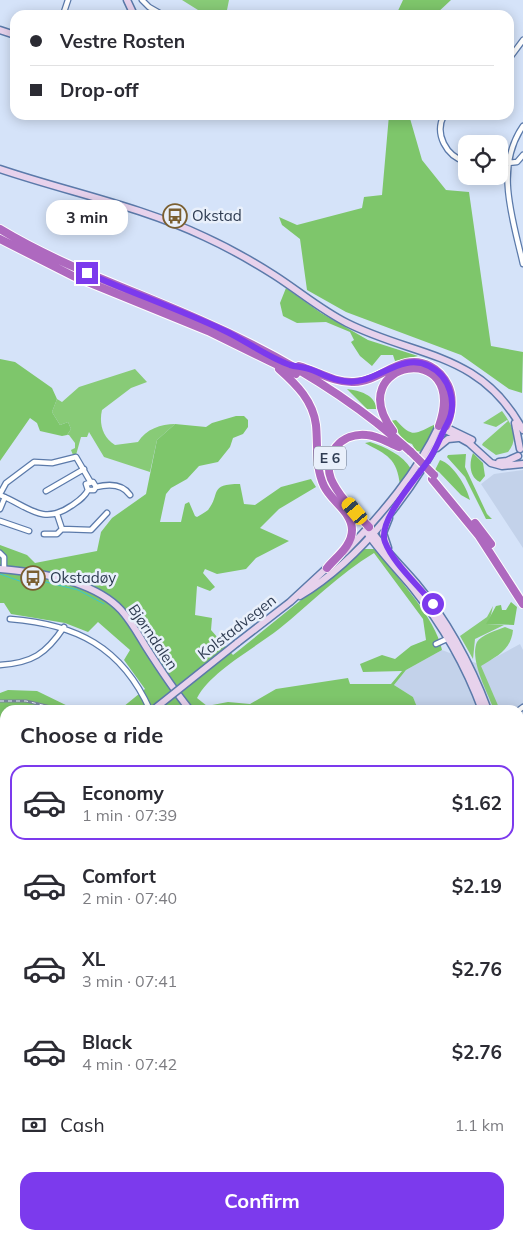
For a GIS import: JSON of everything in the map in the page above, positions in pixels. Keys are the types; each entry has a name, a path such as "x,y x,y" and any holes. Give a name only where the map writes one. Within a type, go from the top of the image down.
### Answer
{"highway":[{"name":"E 6","path":"0,229 62,262 209,324 289,364 359,408 433,477 483,533 523,594"},
{"name":"E 6","path":"0,239 73,276 208,331 298,374 339,400 409,454"},
{"name":"E 6","path":"272,362 299,388 313,411 317,462 324,486 347,516 352,527 348,543 327,568"},
{"name":"E 6","path":"289,364 338,380 354,382 367,380 401,364 415,362 426,364 441,374 449,386 451,404 443,427"},
{"name":"E 6","path":"409,454 389,426 382,410 382,394 392,375 409,367 420,368 431,373 439,383 443,393 443,427"},
{"name":"E 6","path":"369,532 333,482 328,468 332,453 343,440 357,435 372,436 399,447"},
{"name":"E 6","path":"321,475 369,532"},
{"name":"E 6","path":"433,477 479,536 523,604"}],"main road":[{"path":"0,169 134,209 185,228 237,253 348,324 422,350 478,377 494,391 521,427 520,450 523,464 502,466 491,463 469,442 443,427"},
{"path":"443,427 468,437 493,460 504,462 520,450"},
{"name":"Kolstadvegen","path":"158,705 290,602 327,576 397,503 434,451 443,427"},
{"name":"Kolstadvegen","path":"290,602 369,532 443,427"},
{"path":"434,451 448,439 460,438"},
{"path":"392,556 385,544 383,533 384,525 397,503"},
{"path":"369,532 433,604 480,705"},
{"path":"369,532 450,638 477,682 486,705"},
{"name":"Bjørndalen","path":"2,569 84,586 112,602 131,622 167,679 186,705"}],"street":[{"path":"142,0 154,10"},
{"path":"514,52 523,40"},
{"path":"443,120 441,126 444,144 458,158"},
{"path":"523,126 514,141 507,189 523,264"},
{"path":"510,163 517,162 523,155"},
{"path":"0,509 6,483 34,462 52,464 76,457 90,481 96,487"},
{"path":"46,491 84,469"},
{"path":"88,490 86,484 90,481"},
{"path":"88,490 92,491 96,487 115,485 128,491 130,495"},
{"path":"2,495 36,513 49,516 57,514 83,498 88,490"},
{"path":"62,528 91,530 107,513"},
{"path":"57,514 62,528"},
{"path":"0,521 29,531"},
{"path":"44,534 58,534 62,528"},
{"path":"0,553 4,557 2,569"},
{"path":"10,619 64,627 86,636 116,660 149,705"},
{"path":"0,665 21,664 47,650 64,627"},
{"path":"436,644 450,638"}],"shaded area":[{"path":"523,470 523,548 481,484 494,474"},
{"path":"520,644 523,650 523,705 416,705 413,697 394,685 406,670 442,650 481,665"}],"green space":[{"path":"182,0 229,0 227,10 198,10"},
{"path":"403,0 451,0 440,10 398,10"},
{"path":"389,120 410,120 422,160 446,190 469,192 491,346 523,352 522,393 509,389 461,355 346,312 307,290 300,239 282,225 279,217 297,225 362,208 364,197 382,195"},
{"path":"286,288 321,313 368,340 418,356 395,361 393,355 381,355 372,366 360,356 351,342 354,340 350,332 326,322 297,323 283,316 280,303"},
{"path":"0,359 15,362 52,388 57,399 52,412 60,425 68,422 71,429 67,435 62,436 40,431 37,423 30,418 0,461"},
{"path":"135,369 147,382 131,388 102,410 101,425 104,434 115,445 138,442 141,437 154,428 175,424 157,440 150,472 104,457 89,432 87,437 81,437 76,455 73,455 71,450 75,448 75,443 67,435 71,429 68,422 60,425 52,412 57,399 62,402 79,387"},
{"path":"347,389 366,394 373,400 377,409 367,409"},
{"path":"502,411 508,420 511,426 514,436 512,447 508,452 496,455 482,445 508,421 496,427 483,423"},
{"path":"236,416 244,416 248,420 248,427 243,434 233,438 230,447 218,462 199,466 187,479 171,488 166,494 160,522 181,522 185,504 189,502 197,517 208,510 219,488 230,484 240,484 244,504 255,505 281,487 311,479 316,487 279,509 260,528 289,541 256,558 246,569 217,574 205,569 203,573 215,587 210,591 197,586 195,615 212,618 211,630 233,655 364,549 374,549 414,597 432,624 442,650 406,670 394,685 413,697 416,705 212,705 228,702 250,704 276,689 348,678 350,684 391,684 402,671 363,672 360,664 382,655 395,659 411,646 426,640 423,619 374,553 337,580 279,629 234,660 212,678 197,698 206,705 125,705 145,689 124,660 130,650 98,622 88,632 65,623 11,614 4,603 0,603 0,545 27,555 35,563 97,551 101,532 112,518 146,494 157,440 175,424 206,427 212,423"},
{"path":"396,420 407,430 415,433 438,423 423,452 416,451 412,444 404,441 390,421"},
{"path":"370,442 393,452 408,464 411,469 400,485 399,476 390,458 365,443"},
{"path":"473,453 483,463 485,476 480,482 476,480 471,469"},
{"path":"466,454 465,467 487,514 492,519 486,519 465,477 447,457 448,455"},
{"path":"440,460 450,466 459,477 470,500 461,495 435,470"},
{"path":"511,602 517,607 514,625 486,624 496,606 501,605 502,610 506,610"},
{"path":"493,606 487,624 504,625 475,639 473,659 460,636 487,617"},
{"path":"505,627 513,630 512,637 506,648 481,666 498,705 492,705 475,658 477,642 490,633"},
{"path":"8,690 37,691 66,705 0,705 0,693"}],"waterway":[{"path":"0,574 28,584 46,582 78,590 104,604"}],"railway":[{"path":"0,701 26,701 42,705"}],"place":[{"name":"Okstad","path":"175,216"},
{"name":"Okstadøy","path":"33,578"}],"route":[{"path":"87,273 213,325 289,364 311,370 329,378 345,382 361,382 375,377 396,365 408,362 426,364 437,370 445,379 451,393 449,421 429,460 397,503 384,525 383,533 385,544 392,556 433,604"}]}
